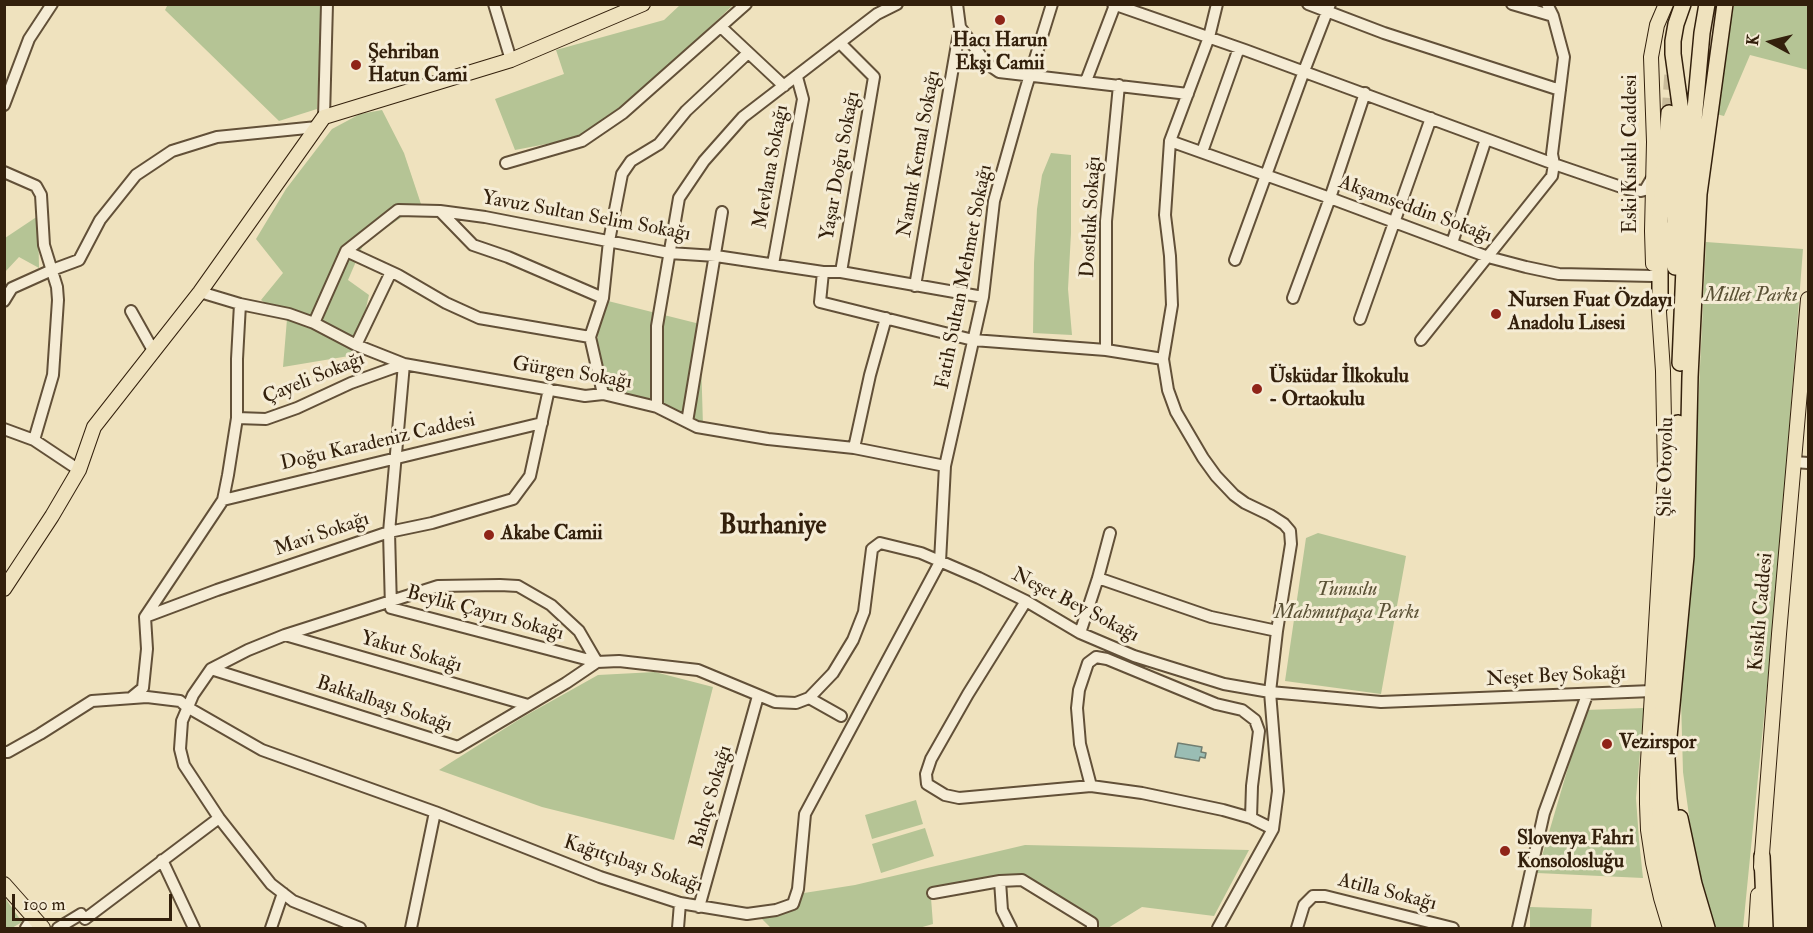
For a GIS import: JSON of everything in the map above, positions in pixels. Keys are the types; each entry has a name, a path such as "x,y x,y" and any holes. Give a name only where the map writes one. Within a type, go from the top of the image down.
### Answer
{"highway":[{"path":"1679,378 1674,243 1681,112 1673,54 1676,24 1683,4"},
{"name":"Şile Otoyolu","path":"1684,928 1669,880 1661,830 1658,781 1677,480 1687,197 1702,33 1707,4"},
{"name":"Şile Otoyolu","path":"1695,928 1680,875 1674,843 1667,758 1686,556 1690,376 1699,194 1725,4"},
{"path":"1660,306 1660,221 1669,113"},
{"path":"1672,716 1678,810 1691,873 1707,928"},
{"path":"1762,856 1765,928"}],"main road":[{"path":"5,589 79,470 94,427 200,292 321,122 511,60 644,4"},
{"name":"Eski Kısıklı Caddesi","path":"1666,4 1657,25 1651,57 1654,142 1652,231 1654,276 1660,306 1665,472 1647,778 1648,830 1661,898 1670,928"},
{"name":"Kısıklı Caddesi","path":"1756,928 1809,299"},
{"path":"4,884 44,928"}],"street":[{"path":"4,302 12,288 79,260 100,220 135,174 172,151 217,137 321,122 327,4"},
{"path":"494,4 511,60"},
{"path":"506,163 582,141 622,113 746,4"},
{"path":"957,4 960,27 986,63 999,72 1188,94"},
{"name":"Fatih Sultan Mehmet Sokağı","path":"940,562 945,466 982,297 994,201 1052,4"},
{"path":"1217,4 1209,37 1170,141 1165,215 1172,305 1163,359 1167,390 1176,412 1210,467 1225,486 1245,503 1284,524 1290,531 1291,544 1270,692 1278,790 1273,829 1218,928"},
{"path":"1308,4 1329,8 1384,33 1560,90"},
{"path":"1512,4 1553,16"},
{"path":"1421,340 1552,176 1554,164 1552,154 1564,57 1553,16 1547,4"},
{"path":"4,105 29,39 49,5"},
{"path":"657,407 657,326 679,198 704,161 743,117 877,14 893,5"},
{"path":"1086,81 1114,5 1304,71 1627,189 1641,191 1648,187 1654,173"},
{"path":"1235,260 1329,8"},
{"path":"721,27 784,86"},
{"name":"Namık Kemal Sokağı","path":"915,286 960,27"},
{"name":"Yaşar Doğu Sokağı","path":"840,43 874,77 841,272"},
{"path":"1202,152 1239,48"},
{"path":"603,394 590,337 603,298 609,242 622,174 631,161 659,144 686,111 748,53"},
{"name":"Mevlana Sokağı","path":"773,264 802,99 797,77"},
{"name":"Dostluk Sokağı","path":"1106,350 1106,221 1119,85"},
{"path":"1293,298 1365,93"},
{"path":"1360,320 1431,118"},
{"path":"1452,243 1486,139"},
{"name":"Akşamseddin Sokağı","path":"1170,141 1488,257 1559,274 1654,276"},
{"path":"4,172 36,186 41,195 44,245 58,300 53,375 34,440"},
{"name":"Yavuz Sultan Selim Sokağı","path":"314,323 346,251 398,210 440,211 485,217 669,254 716,256 823,272 841,272 982,297"},
{"path":"440,211 473,244 603,298"},
{"path":"687,422 723,212"},
{"path":"346,251 392,272 446,303 479,318 590,337"},
{"path":"356,345 392,272"},
{"path":"823,272 820,302 973,340 1106,350 1163,359"},
{"name":"Gürgen Sokağı","path":"200,292 240,304 289,314 404,364 585,396 603,394 657,407 697,427 768,439 854,448 945,466"},
{"path":"132,698 143,688 147,649 145,617 223,500 237,418 240,304"},
{"path":"131,311 154,352"},
{"path":"854,448 870,375 886,318"},
{"name":"Çayeli Sokağı","path":"237,418 266,419 297,408 351,382 404,364"},
{"name":"Beylik Çayırı Sokağı","path":"404,364 389,532 391,608 597,662"},
{"path":"542,423 549,389"},
{"name":"Doğu Karadeniz Caddesi","path":"223,500 542,423"},
{"name":"Mavi Sokağı","path":"145,617 217,590 389,532 432,523 513,499 530,476 542,423"},
{"path":"4,429 34,440 79,470"},
{"path":"1794,462 1809,463"},
{"path":"1080,633 1110,533"},
{"name":"Neşet Bey Sokağı","path":"809,698 833,673 853,640 864,612 872,549 880,543 921,553 979,578 1026,601 1080,633 1145,660 1224,684 1270,692 1381,702 1652,691"},
{"name":"Kağıtçıbaşı Sokağı","path":"4,752 40,734 92,701 147,697 180,701 262,750 435,812 600,877 699,907 747,914 776,910 793,903 798,889 805,814 940,562"},
{"path":"1098,578 1211,616 1277,631"},
{"path":"360,928 293,901 271,884 219,818 183,765 180,749 182,721 193,695 211,669 285,635 438,586 518,586 551,605 579,631 597,662 619,661 698,670 775,702 795,703 809,698 841,716"},
{"path":"1026,601 931,759 926,774 927,784 945,795 959,798 1091,786 1142,793 1223,810 1273,829"},
{"name":"Yakut Sokağı","path":"285,635 528,705"},
{"path":"1091,786 1080,744 1077,708 1079,690 1088,663 1096,657 1107,659 1216,704 1242,710 1255,720 1259,731 1252,786 1251,819"},
{"name":"Bakkalbaşı Sokağı","path":"211,669 458,747 566,684 597,662"},
{"path":"1518,928 1544,813 1587,695"},
{"name":"Bahçe Sokağı","path":"699,907 758,696"},
{"path":"411,928 435,812"},
{"path":"58,928 81,914 85,919 219,818"},
{"path":"162,860 194,928"},
{"path":"933,893 1000,881 1022,880 1092,922 1092,928"},
{"path":"1000,881 1002,910 1011,928"},
{"path":"271,928 283,893"},
{"name":"Atilla Sokağı","path":"1297,928 1304,905 1312,896 1325,896 1453,928"},
{"path":"678,928 680,903"},
{"path":"26,928 34,916"}],"green space":[{"path":"168,4 322,5 317,109 279,121 165,10"},
{"path":"680,5 733,5 639,95 583,137 515,150 495,99 564,74 556,50 664,20"},
{"path":"1734,5 1808,5 1808,70 1750,55 1724,116 1716,114"},
{"path":"382,110 404,153 421,204 364,243 348,280 369,295 355,355 283,367 287,319 261,300 283,273 256,239 286,189 332,129 360,114"},
{"path":"1051,153 1071,155 1068,289 1072,335 1033,333 1037,209 1042,175"},
{"path":"38,216 39,268 19,257 5,272 5,238"},
{"name":"Millet Parkı","path":"1706,242 1803,249 1777,586 1743,928 1714,928 1710,920 1693,845 1683,772 1681,700 1691,554"},
{"path":"600,299 700,324 703,426 594,386"},
{"name":"Tunuslu Mahmutpaşa Parkı","path":"1318,533 1406,556 1381,694 1285,681 1306,538"},
{"path":"655,672 713,687 674,840 542,807 439,770 523,717 598,675"},
{"path":"1644,708 1636,798 1643,878 1537,873 1585,710"},
{"path":"916,800 923,824 872,839 865,815"},
{"path":"925,828 934,856 881,873 872,844"},
{"path":"1025,845 1249,850 1214,916 1142,907 1108,928 1102,928 1017,878 931,898 933,924 919,928 771,928 760,917 804,893 855,885"},
{"path":"5,898 22,922 12,928 5,928"},
{"path":"1530,907 1592,909 1591,928 1530,928"}],"water":[{"path":"1178,743 1202,747 1201,752 1206,753 1205,758 1200,757 1199,761 1175,757"}],"tunnel":[{"path":"1669,113 1672,72"}],"place":[{"name":"Hacı Harun Ekşi Camii","path":"1000,20"},
{"name":"Şehriban Hatun Cami","path":"356,65"},
{"name":"Nursen Fuat Özdayı Anadolu Lisesi","path":"1496,314"},
{"name":"Üsküdar İlkokulu - Ortaokulu","path":"1257,389"},
{"name":"Akabe Camii","path":"489,535"},
{"name":"Vezirspor","path":"1607,744"},
{"name":"Slovenya Fahri Konsolosluğu","path":"1505,851"}],"district":[{"name":"Burhaniye","path":"773,527"}]}
